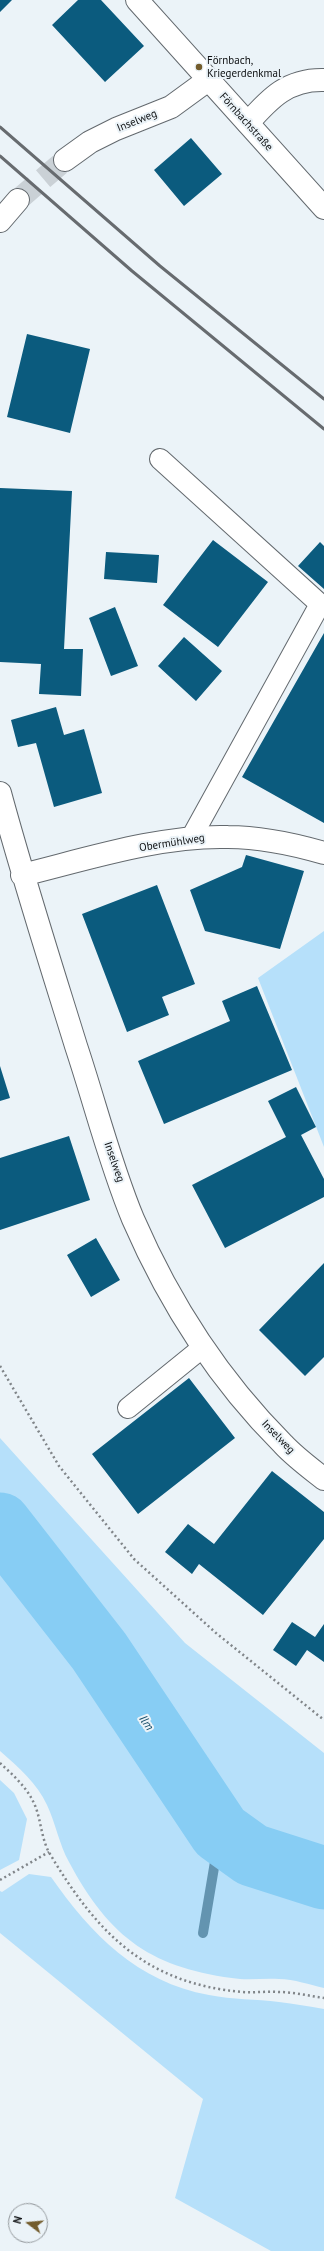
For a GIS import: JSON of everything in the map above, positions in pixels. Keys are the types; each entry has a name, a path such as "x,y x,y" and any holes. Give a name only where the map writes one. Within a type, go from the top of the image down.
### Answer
{"street":[{"name":"Förnbachstraße","path":"137,0 199,67 208,80 324,208"},
{"name":"Inselweg","path":"65,160 90,142 116,129 171,106 208,80"},
{"path":"248,123 269,99 294,83 324,80"},
{"path":"0,221 18,200"},
{"name":"Inselweg","path":"0,794 22,875 106,1141 133,1218 161,1276 202,1348 238,1394 283,1445 324,1480"},
{"name":"Obermühlweg","path":"22,875 116,852 191,838 228,837 262,840 295,844 324,853"}],"lane":[{"path":"160,459 320,604 191,838"},
{"path":"128,1408 202,1348"}],"path":[{"path":"0,1366 59,1466 134,1559 216,1633 324,1720"},
{"path":"0,1763 22,1784 35,1806 49,1852 76,1894 114,1940 136,1957 155,1968 178,1978 216,1987 243,1992 279,1992 324,1998"},
{"path":"0,1880 49,1852"}],"shaded area":[{"path":"324,931 324,1147 258,978"},
{"path":"0,1438 185,1643 324,1753 324,1988 285,1979 240,1979 209,1974 182,1967 158,1958 137,1946 118,1930 101,1911 85,1889 69,1862 43,1797 32,1782 0,1751"},
{"path":"0,1780 14,1793 27,1819 19,1860 0,1870"},
{"path":"29,1874 51,1877 82,1918 100,1936 138,1967 160,1979 183,1989 209,1995 279,2002 324,2009 324,2251 271,2251 175,2198 203,2099 0,1933 0,1891 2,1892"}],"building":[{"path":"0,0 12,0 0,12"},
{"path":"78,0 101,0 144,46 105,82 52,25"},
{"path":"191,138 222,174 184,206 154,170"},
{"path":"27,334 90,349 70,433 7,417"},
{"path":"0,488 72,491 64,649 83,649 81,696 39,694 41,664 0,662"},
{"path":"213,540 268,582 218,647 163,605"},
{"path":"320,542 324,546 324,589 298,566"},
{"path":"106,552 159,555 157,583 104,579"},
{"path":"115,607 138,666 111,676 89,618"},
{"path":"324,633 324,823 242,777"},
{"path":"184,637 222,671 196,701 158,666"},
{"path":"56,707 64,735 84,729 102,793 54,807 36,743 18,747 11,720"},
{"path":"246,855 304,871 280,949 205,931 190,890 242,867"},
{"path":"157,885 195,984 162,997 169,1015 127,1032 82,914"},
{"path":"257,986 292,1070 164,1124 138,1061 230,1021 222,1001"},
{"path":"0,1066 10,1098 0,1101"},
{"path":"296,1087 316,1127 301,1135 324,1179 324,1197 225,1248 192,1185 286,1137 268,1101"},
{"path":"69,1136 90,1200 0,1230 0,1158"},
{"path":"96,1238 120,1280 91,1297 67,1255"},
{"path":"324,1263 324,1357 305,1376 259,1330"},
{"path":"189,1378 235,1438 138,1514 92,1454"},
{"path":"272,1471 324,1512 324,1539 263,1615 199,1564 192,1574 165,1552 188,1524 214,1544"},
{"path":"292,1622 315,1637 324,1624 324,1662 307,1650 296,1666 273,1650"}],"waterway":[{"name":"Ilm","path":"0,1524 99,1651 220,1832 252,1855 324,1878"},
{"path":"203,1933 220,1832"}],"tunnel":[{"path":"18,200 65,160"}],"railway":[{"path":"0,127 160,266 324,399"},
{"path":"0,156 132,271 324,429"}],"place":[{"name":"Förnbach, Kriegerdenkmal","path":"199,67"}]}
